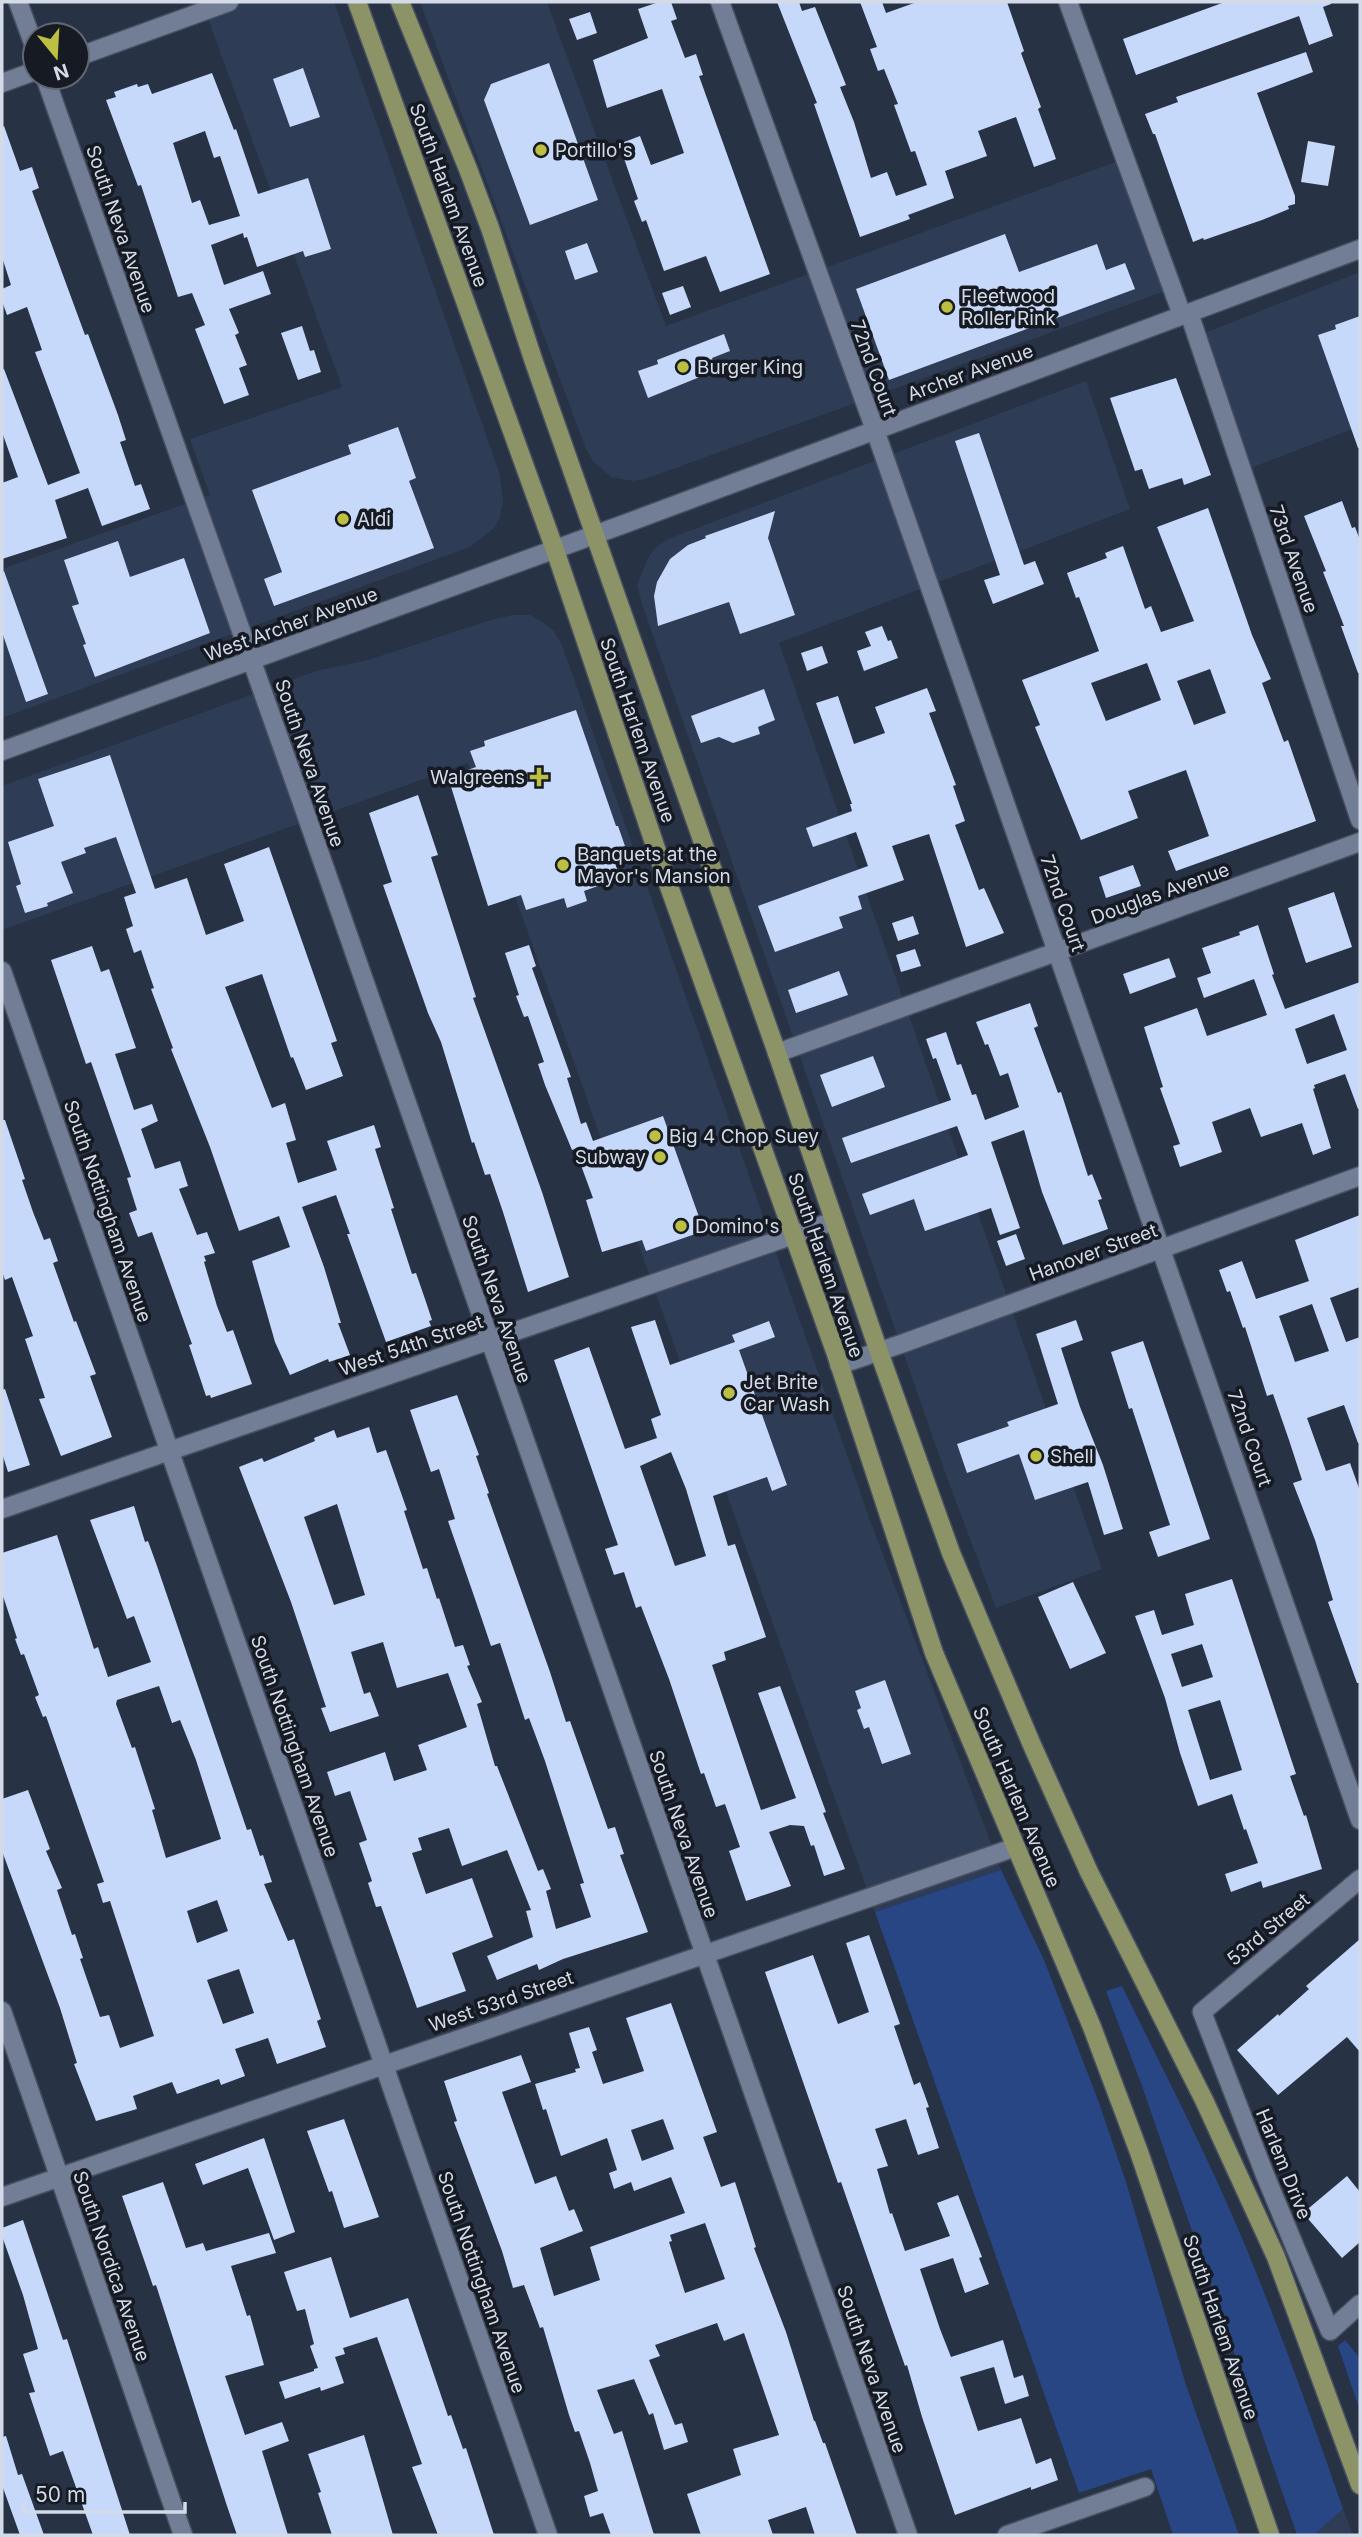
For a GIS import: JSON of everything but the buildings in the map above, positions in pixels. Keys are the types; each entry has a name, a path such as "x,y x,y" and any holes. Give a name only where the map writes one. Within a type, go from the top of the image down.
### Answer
{"main road":[{"name":"South Harlem Avenue","path":"358,2 555,550 666,878 839,1365 933,1653 1092,2027 1139,2152 1270,2535"},
{"name":"South Harlem Avenue","path":"400,2 472,181 951,1553 1089,1872 1149,1987 1276,2257 1360,2485"}],"street":[{"path":"18,2 25,21"},
{"path":"91,52 229,2"},
{"name":"72nd Court","path":"720,2 875,430 1360,1820"},
{"name":"73rd Avenue","path":"1070,2 1186,314 1360,820"},
{"path":"2,83 21,76"},
{"name":"South Neva Avenue","path":"50,91 908,2535"},
{"name":"Archer Avenue","path":"595,534 1360,249"},
{"name":"West Archer Avenue","path":"2,751 595,534"},
{"name":"Douglas Avenue","path":"777,1053 1360,842"},
{"name":"South Nottingham Avenue","path":"2,971 548,2535"},
{"name":"Hanover Street","path":"839,1365 1360,1176"},
{"name":"West 54th Street","path":"2,1509 834,1221"},
{"name":"West 53rd Street","path":"2,2197 1016,1847"},
{"name":"53rd Street","path":"1202,2012 1360,1879"},
{"name":"South Nordica Avenue","path":"2,2011 183,2535"},
{"name":"Harlem Drive","path":"1202,2012 1329,2331 1360,2304"},
{"path":"1007,2535 1146,2487"}],"shaded area":[{"path":"202,2 334,2 499,472 503,500 500,517 494,528 470,547 2,718 2,569 210,495 190,439 342,387"},
{"path":"420,2 547,2 666,326 1121,160 1168,290 645,479 633,481 611,477 593,461 586,449"},
{"path":"1360,272 1360,426 1240,472 1194,337"},
{"path":"1086,381 1130,509 779,643 1102,1569 996,1608 946,1475 637,585 648,558 655,548 668,539"},
{"path":"513,615 530,615 544,623 553,630 562,645 870,1520 1001,1870 875,1912 468,763 2,930 2,786 316,671 368,660"},
{"path":"1001,1870 1044,1960 1098,2100 1126,2182 1186,2385 1239,2535 1173,2535 1151,2469 1079,2493 875,1912"},
{"path":"1122,1986 1233,2216 1285,2346 1332,2476 1343,2509 1314,2535 1297,2535 1142,2086 1106,1991"},
{"path":"1345,2340 1360,2358 1360,2411 1338,2346"},
{"path":"1343,2509 1353,2535 1314,2535"}],"place":[{"name":"Portillo's","path":"541,150"},
{"name":"Fleetwood Roller Rink","path":"947,307"},
{"name":"Burger King","path":"683,367"},
{"name":"Aldi","path":"343,519"},
{"name":"Walgreens","path":"539,777"},
{"name":"Banquets at the Mayor's Mansion","path":"563,865"},
{"name":"Big 4 Chop Suey","path":"655,1136"},
{"name":"Subway","path":"660,1157"},
{"name":"Domino's","path":"681,1226"},
{"name":"Jet Brite Car Wash","path":"729,1393"},
{"name":"Shell","path":"1036,1456"}]}
